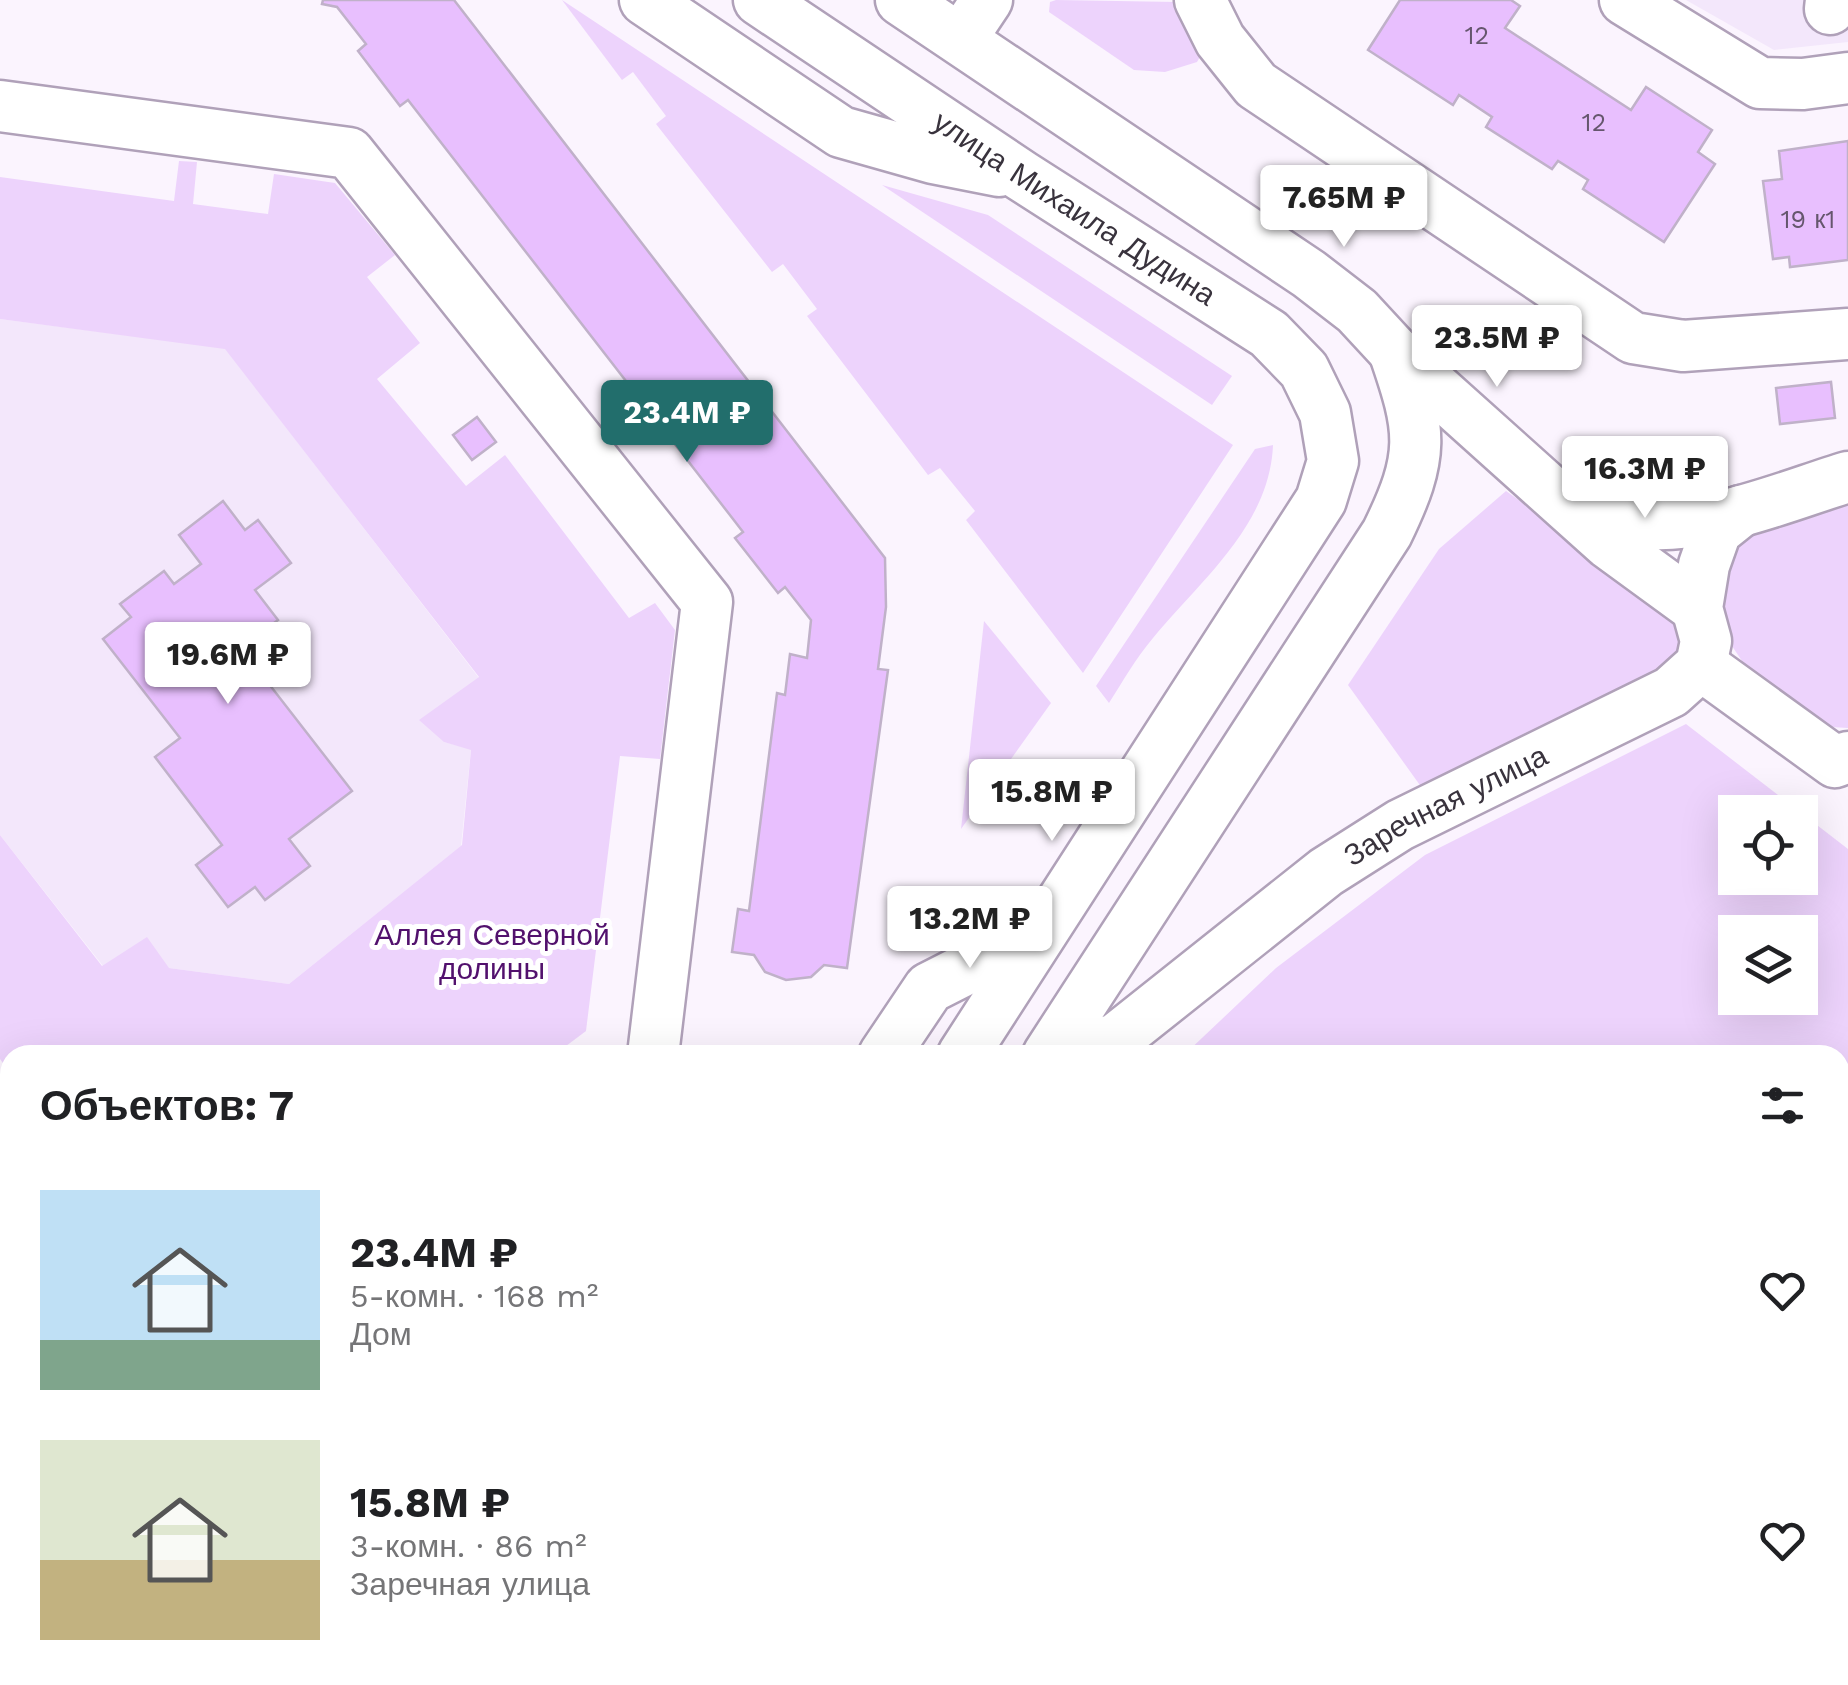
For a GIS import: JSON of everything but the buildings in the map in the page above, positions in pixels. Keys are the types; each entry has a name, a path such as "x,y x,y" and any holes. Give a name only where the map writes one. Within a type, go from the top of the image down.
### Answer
{"street":[{"path":"644,0 841,132 933,158 1022,176"},
{"name":"улица Михаила Дудина","path":"759,0 1022,176 1269,334 1304,370 1325,412 1333,461 1321,500 1043,930"},
{"path":"902,0 974,20 1358,311 1394,351 1608,543 1697,608"},
{"path":"1200,0 1220,40 1256,85 1633,338 1683,346 1848,334"},
{"path":"1625,0 1760,83 1802,84 1848,78"},
{"path":"0,106 349,153 706,602 654,1045"},
{"path":"1054,1045 1387,533 1410,486 1416,440 1414,406 1394,351"},
{"path":"1549,487 1620,519 1670,522 1741,511 1848,477"},
{"path":"1741,511 1716,531 1704,565 1697,608 1706,642 1701,665 1835,762 1848,757"},
{"name":"Заречная улица","path":"1126,1045 1326,872 1400,824 1671,692 1701,665"},
{"path":"891,1045 929,988 1043,930"},
{"path":"970,1045 1043,930"}],"shaded area":[{"path":"1686,0 1848,0 1848,42 1774,50"},
{"path":"0,319 225,348 479,678 444,742 471,749 461,846 289,984 169,968 103,966 0,835"}],"green space":[{"path":"562,0 1233,445 1083,673 966,520 975,511 940,468 928,475 807,316 817,309 783,264 772,272 656,124 666,116 633,72 622,80"},
{"path":"1050,2 1177,2 1202,53 1197,62 1165,72 1134,70 1049,12"},
{"name":"Аллея Северной долины","path":"179,161 197,162 193,204 268,214 274,174 335,183 395,255 367,277 420,343 377,379 466,486 505,455 629,618 655,603 675,630 660,759 620,756 586,1031 567,1045 0,1045 0,835 102,966 147,937 169,968 289,984 462,845 471,750 444,742 419,720 479,677 225,349 0,319 0,177 174,201"},
{"path":"882,185 988,215 1232,376 1212,405"},
{"path":"1273,445 1260,501 1246,526 1147,646 1109,703 1096,686 1255,449"},
{"path":"1506,491 1671,607 1682,627 1681,648 1662,667 1422,788 1348,685 1439,549"},
{"path":"1848,501 1848,728 1814,726 1769,697 1716,622 1719,556 1745,532"},
{"path":"984,621 1051,703 961,829"},
{"path":"1686,724 1778,795 1718,795 1718,895 1818,895 1818,826 1848,849 1848,1045 1195,1045 1276,968 1425,855"}]}
